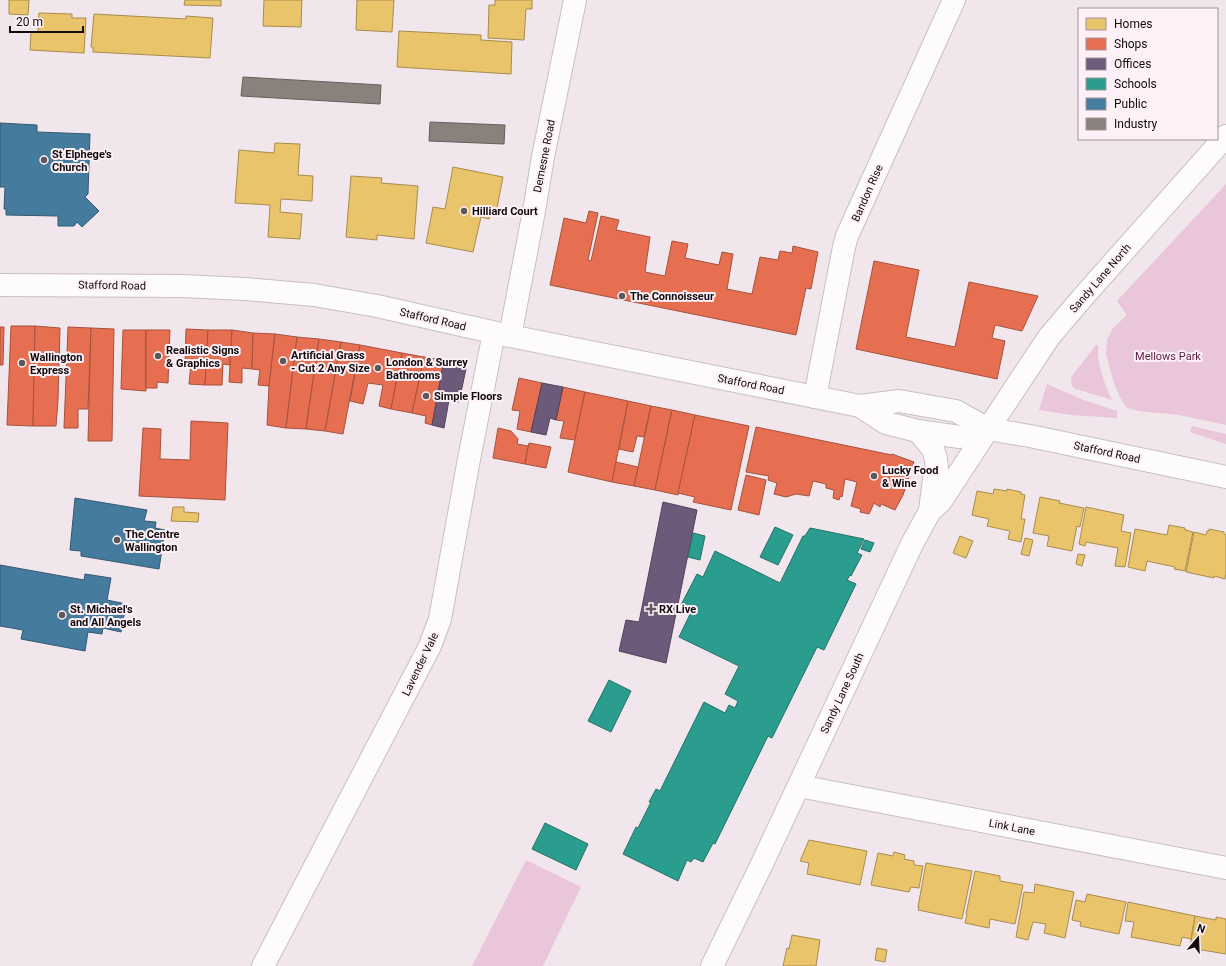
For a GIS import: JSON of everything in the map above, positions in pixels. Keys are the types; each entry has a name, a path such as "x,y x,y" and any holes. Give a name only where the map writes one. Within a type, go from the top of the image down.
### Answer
{"street":[{"name":"Demesne Road","path":"502,334 534,211 543,157 575,0"},
{"name":"Bandon Rise","path":"815,397 844,247 954,0"},
{"name":"Sandy Lane North","path":"988,429 1050,337 1083,297 1226,136"},
{"name":"Stafford Road","path":"0,285 167,286 253,289 314,296 377,306 502,334 860,406 899,400 956,411 988,429 1030,436 1226,477"},
{"name":"Lavender Vale","path":"263,966 436,633 440,619 469,459 502,334"},
{"name":"Stafford Road","path":"860,406 886,423 918,431 960,437 988,429"},
{"name":"Sandy Lane South","path":"712,966 799,786 909,551 930,511 941,501 988,429"},
{"path":"918,431 933,449 936,459 937,470 934,479 930,511"},
{"name":"Link Lane","path":"799,786 1226,868"}],"green space":[{"name":"Mellows Park","path":"1226,184 1226,425 1179,415 1138,411 1127,408 1114,383 1106,354 1107,340 1113,328 1127,315 1117,301"},
{"path":"1096,345 1098,345 1099,360 1106,387 1112,400 1076,389 1072,386 1072,376"},
{"path":"1047,384 1081,399 1117,411 1117,418 1071,415 1039,410"},
{"path":"1192,426 1226,434 1226,444 1190,432"},
{"path":"526,860 581,887 543,966 472,966"}],"building: Homes":[{"path":"9,0 29,0 28,15 9,14"},
{"path":"185,0 221,0 221,6 184,5"},
{"path":"264,0 302,0 301,27 263,26"},
{"path":"357,0 394,0 392,32 356,30"},
{"path":"495,0 532,0 532,9 526,9 524,40 488,38 489,5 495,5"},
{"path":"39,13 72,14 72,18 86,18 84,53 30,50 31,32 38,32"},
{"path":"94,14 186,19 186,16 213,18 210,58 93,52 93,47 91,47"},
{"path":"399,31 481,35 481,40 512,42 511,74 397,67"},
{"path":"275,143 300,144 298,175 313,176 312,201 281,199 280,212 302,214 300,239 268,237 270,205 235,203 239,150 274,153"},
{"name":"Hilliard Court","path":"453,167 503,177 496,213 490,212 489,219 481,217 473,252 426,243 433,207 445,209"},
{"path":"351,176 382,178 381,183 418,186 414,239 377,235 377,240 346,237"},
{"path":"994,489 1007,491 1007,489 1021,492 1021,494 1025,495 1021,519 1025,519 1021,542 1008,539 1010,531 987,526 989,519 972,515 977,491 993,494"},
{"path":"1040,497 1060,501 1059,503 1084,508 1080,527 1077,526 1072,551 1047,546 1049,536 1033,533"},
{"path":"173,507 184,507 184,512 199,513 198,522 171,521"},
{"path":"1086,507 1124,515 1121,531 1131,533 1125,567 1115,566 1118,548 1086,542 1085,546 1079,544"},
{"path":"1169,525 1185,528 1185,530 1193,532 1185,571 1174,569 1175,567 1147,561 1145,571 1128,567 1135,529 1167,535"},
{"path":"1209,529 1224,532 1226,535 1225,579 1186,572 1194,532 1206,535"},
{"path":"960,536 973,541 966,558 953,553"},
{"path":"1025,538 1033,540 1029,556 1021,554"},
{"path":"1078,554 1085,555 1082,566 1076,564"},
{"path":"809,840 867,851 860,885 807,874 809,863 800,861"},
{"path":"894,852 905,855 904,859 914,861 914,865 923,866 919,888 911,887 909,892 871,885 878,853 893,856"},
{"path":"926,863 972,871 962,919 918,910"},
{"path":"975,871 1000,876 1000,881 1023,885 1015,924 990,919 989,928 965,923"},
{"path":"1035,884 1074,892 1065,938 1044,933 1046,924 1033,922 1028,940 1016,937 1024,892 1034,893"},
{"path":"1087,894 1126,902 1119,934 1080,926 1081,922 1072,920 1076,900 1085,902"},
{"path":"1128,902 1195,916 1191,939 1182,937 1180,946 1131,937 1134,922 1125,921"},
{"path":"1195,916 1216,920 1216,917 1226,919 1226,954 1190,948"},
{"path":"792,935 820,940 816,966 783,966"},
{"path":"877,948 887,950 885,962 875,960"}],"building: Shops":[{"path":"589,211 598,213 588,260 591,261 601,216 619,220 616,230 650,237 645,272 665,276 672,241 688,244 685,258 719,265 722,252 733,254 727,289 752,294 760,257 778,260 780,251 792,253 793,246 818,252 811,289 806,288 796,335 550,285 564,218 586,223"},
{"path":"874,261 919,270 906,337 955,347 969,282 1038,296 1022,331 995,325 992,338 1005,341 997,379 856,349"},
{"name":"Wallington Express","path":"11,326 35,326 33,426 7,425"},
{"path":"35,326 60,328 56,426 33,426"},
{"path":"0,327 4,327 3,365 0,365"},
{"path":"68,327 91,328 88,409 78,409 78,428 64,428"},
{"path":"91,328 114,329 112,441 88,441"},
{"path":"186,329 208,330 205,385 189,384 191,363 185,363"},
{"path":"123,330 146,330 146,391 121,389"},
{"name":"Realistic Signs & Graphics","path":"146,330 170,330 168,383 157,382 157,388 146,388"},
{"path":"208,330 232,330 230,365 223,364 222,385 205,385"},
{"path":"232,330 253,333 252,369 242,368 242,383 229,382"},
{"path":"253,333 275,334 269,386 258,385 260,370 252,369"},
{"name":"Artificial Grass - Cut 2 Any Size","path":"275,334 297,337 286,428 267,425 269,386"},
{"path":"297,337 319,339 306,429 286,428"},
{"path":"319,339 341,342 325,431 306,429"},
{"path":"341,342 360,345 343,434 325,431"},
{"name":"London & Surrey Bathrooms","path":"360,345 402,353 391,409 379,406 383,385 368,383 363,404 350,401"},
{"path":"402,353 424,357 412,413 391,409"},
{"name":"Simple Floors","path":"424,357 444,360 432,425 425,423 426,416 412,413"},
{"path":"519,378 542,383 531,432 517,429 520,411 512,410"},
{"path":"563,387 585,392 575,440 560,438 564,421 556,420"},
{"path":"585,392 628,401 612,482 568,472"},
{"path":"628,401 651,406 644,437 637,436 633,452 619,449"},
{"path":"651,406 672,410 655,490 634,486"},
{"path":"672,410 695,415 678,495 655,490"},
{"path":"695,415 749,426 731,510 693,502 695,497 678,493"},
{"path":"191,421 228,423 225,500 139,496 143,428 161,429 160,459 190,460"},
{"path":"756,427 892,454 914,462 903,495 895,510 881,504 880,507 874,503 869,514 860,512 861,509 851,506 857,482 845,479 842,497 840,496 839,500 833,498 834,490 826,488 826,484 813,481 809,496 796,494 786,497 774,494 777,483 768,480 769,476 746,472"},
{"path":"498,428 511,431 518,439 517,444 528,446 525,464 493,458"},
{"path":"529,443 551,447 546,468 525,464"},
{"path":"616,462 638,467 634,486 612,482"},
{"path":"746,475 766,480 759,515 738,510"}],"building: Offices":[{"path":"444,360 467,364 459,402 449,400 444,428 432,425"},
{"path":"542,383 563,387 556,420 550,418 546,435 531,432"},
{"path":"663,502 697,510 666,663 619,651 626,620 639,622"}],"building: Schools":[{"path":"775,527 793,535 778,565 760,557"},
{"path":"810,528 864,539 857,553 862,555 851,576 850,575 847,580 856,584 824,650 817,647 772,738 768,736 715,844 713,843 703,862 694,858 691,862 687,860 678,881 623,854 636,827 638,828 656,789 660,791 704,702 725,713 729,705 735,708 738,701 725,694 739,666 679,637 692,610 681,605 697,574 703,577 715,551 780,583 803,536 805,536"},
{"path":"693,533 705,536 700,560 688,557"},
{"path":"865,540 874,543 870,552 861,549"},
{"path":"609,680 631,691 611,732 588,721"},
{"path":"545,823 588,844 576,870 532,849"}],"building: Public":[{"name":"St Elphege's Church","path":"0,123 37,125 37,132 90,134 88,194 85,197 99,211 82,227 77,222 74,226 58,226 58,216 6,215 6,209 4,209 5,187 0,187"},
{"name":"The Centre Wallington","path":"75,498 147,510 144,521 156,522 155,528 165,530 159,569 81,556 81,551 70,550"},
{"name":"St. Michael's and All Angels","path":"0,565 84,580 85,574 111,578 107,600 126,604 121,632 103,628 102,634 88,632 85,651 21,639 23,630 0,626"}],"building: Industry":[{"path":"243,77 381,85 380,104 241,96"},
{"path":"430,122 505,125 504,144 429,141"}],"place":[{"name":"St Elphege's Church","path":"44,160"},
{"name":"Hilliard Court","path":"464,211"},
{"name":"The Connoisseur","path":"622,296"},
{"name":"Realistic Signs & Graphics","path":"158,356"},
{"name":"Artificial Grass - Cut 2 Any Size","path":"283,361"},
{"name":"Wallington Express","path":"22,363"},
{"name":"London & Surrey Bathrooms","path":"378,368"},
{"name":"Simple Floors","path":"426,396"},
{"name":"Lucky Food & Wine","path":"874,476"},
{"name":"The Centre Wallington","path":"117,540"},
{"name":"RX Live","path":"651,609"},
{"name":"St. Michael's and All Angels","path":"62,615"}]}
